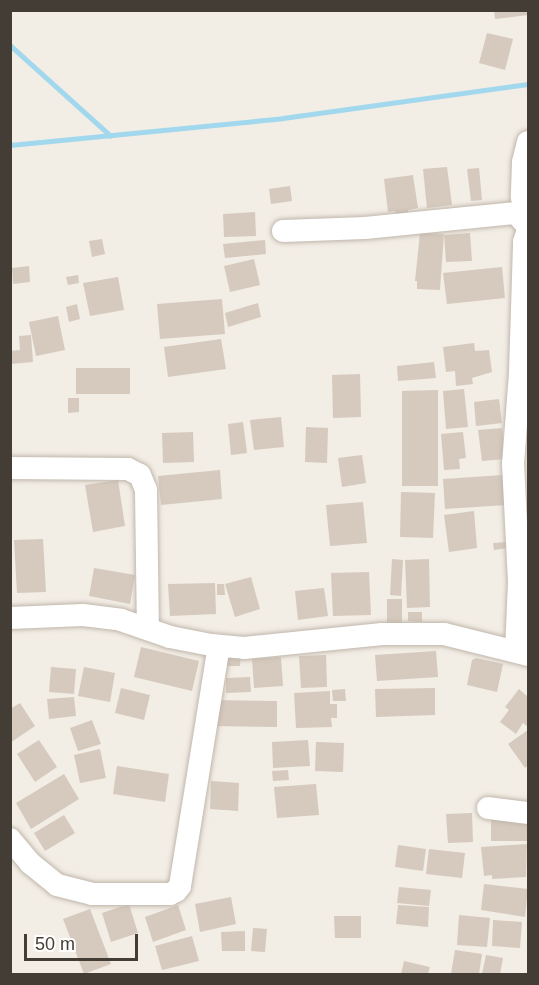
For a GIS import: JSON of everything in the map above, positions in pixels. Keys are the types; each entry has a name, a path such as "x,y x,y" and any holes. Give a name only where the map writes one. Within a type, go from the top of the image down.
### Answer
{"street":[{"path":"10,618 83,615 121,620 171,637 244,648 419,633 444,634 522,653 513,464 520,372 524,242 528,228 522,197 523,162 528,142"},
{"path":"283,231 365,228 516,213 528,228"},
{"path":"10,468 128,469 140,475 146,490 148,630"},
{"path":"10,839 30,863 57,885 92,894 170,894 176,891 180,886 219,646"},
{"path":"488,808 528,813"}],"building":[{"path":"494,10 528,10 528,15 495,19"},
{"path":"487,33 513,39 505,70 479,63"},
{"path":"447,167 452,205 427,208 423,169"},
{"path":"479,168 482,200 471,201 467,169"},
{"path":"413,175 418,208 408,210 408,214 396,216 395,211 388,212 384,179"},
{"path":"290,186 292,201 271,204 269,189"},
{"path":"255,212 256,236 224,237 223,214"},
{"path":"420,233 444,234 440,290 417,289 417,281 415,281"},
{"path":"470,233 472,261 446,262 444,235"},
{"path":"102,239 105,254 92,257 89,241"},
{"path":"265,240 266,254 225,258 223,244"},
{"path":"254,259 260,285 230,292 224,266"},
{"path":"29,266 30,282 13,284 12,268"},
{"path":"502,267 505,298 447,304 443,273"},
{"path":"78,275 79,283 68,285 66,277"},
{"path":"118,277 124,310 90,316 83,283"},
{"path":"222,299 225,334 160,339 157,304"},
{"path":"258,303 261,317 228,327 225,313"},
{"path":"77,304 80,319 69,322 66,307"},
{"path":"58,316 65,350 36,356 29,322"},
{"path":"31,335 33,362 10,364 10,351 20,350 19,336"},
{"path":"221,339 226,369 168,377 164,347"},
{"path":"474,343 475,351 489,350 492,372 472,378 473,384 456,386 455,371 446,372 443,347"},
{"path":"434,362 436,378 398,381 397,366"},
{"path":"76,368 130,368 130,394 76,394"},
{"path":"360,374 361,417 333,418 332,375"},
{"path":"464,389 468,427 446,429 443,391"},
{"path":"438,390 438,486 402,486 402,391"},
{"path":"68,398 79,398 79,412 68,413"},
{"path":"499,399 502,423 476,426 474,402"},
{"path":"281,417 284,447 254,450 250,420"},
{"path":"243,422 247,453 231,455 228,424"},
{"path":"306,427 328,428 327,463 305,462"},
{"path":"502,428 505,459 482,461 478,430"},
{"path":"193,432 194,462 163,463 162,433"},
{"path":"463,432 466,458 459,459 460,469 444,470 441,434"},
{"path":"362,455 366,483 342,487 338,458"},
{"path":"220,470 222,499 161,505 158,476"},
{"path":"504,475 506,505 445,509 443,479"},
{"path":"118,480 125,526 93,532 85,485"},
{"path":"401,492 435,493 433,538 400,537"},
{"path":"363,502 367,543 330,546 326,505"},
{"path":"474,511 477,548 449,552 444,515"},
{"path":"43,539 46,592 17,593 14,540"},
{"path":"507,542 508,548 494,550 493,543"},
{"path":"392,559 403,560 401,596 390,595"},
{"path":"429,559 430,607 407,608 405,560"},
{"path":"94,568 135,575 130,604 89,596"},
{"path":"369,572 371,615 333,616 331,573"},
{"path":"251,577 260,609 235,617 225,584"},
{"path":"215,583 216,614 170,616 168,584"},
{"path":"217,584 224,584 225,595 217,595"},
{"path":"324,588 328,616 298,620 295,591"},
{"path":"387,599 402,599 402,623 387,623"},
{"path":"408,612 422,612 422,622 408,621"},
{"path":"141,647 199,661 192,691 134,677"},
{"path":"436,651 438,677 377,681 375,655"},
{"path":"219,652 241,653 240,666 219,666"},
{"path":"326,655 327,687 301,688 299,656"},
{"path":"281,657 283,686 254,688 252,659"},
{"path":"476,658 503,664 497,692 467,685 472,660"},
{"path":"51,667 76,669 74,694 49,692"},
{"path":"84,667 115,673 110,702 78,696"},
{"path":"250,677 251,692 226,693 226,678"},
{"path":"121,688 150,695 144,720 115,713"},
{"path":"435,688 435,715 376,717 375,689"},
{"path":"345,689 346,701 333,701 332,690"},
{"path":"519,689 528,697 528,727 523,723 516,734 500,722 509,710 505,707"},
{"path":"330,691 330,704 337,704 337,718 331,718 332,727 296,728 294,693"},
{"path":"74,697 76,716 49,719 47,699"},
{"path":"212,700 277,701 277,727 212,726"},
{"path":"20,703 35,726 10,743 10,709"},
{"path":"92,720 101,744 78,751 70,728"},
{"path":"528,730 528,765 525,768 508,744"},
{"path":"39,740 57,767 35,782 17,754"},
{"path":"308,740 310,766 273,768 272,742"},
{"path":"316,742 344,743 343,772 315,771"},
{"path":"100,749 106,778 80,783 74,755"},
{"path":"117,766 169,774 165,802 113,794"},
{"path":"288,770 289,780 273,781 272,771"},
{"path":"64,774 79,799 31,829 16,803"},
{"path":"211,781 239,783 238,811 210,809"},
{"path":"316,784 319,815 277,818 274,787"},
{"path":"472,813 473,842 448,843 446,814"},
{"path":"64,815 75,833 45,851 34,833"},
{"path":"491,817 527,817 527,841 491,841"},
{"path":"527,844 526,877 492,879 492,875 484,876 481,847"},
{"path":"398,845 426,849 423,871 395,867"},
{"path":"429,849 465,853 462,878 426,874"},
{"path":"484,884 528,889 525,917 481,910"},
{"path":"399,887 431,890 429,906 397,903"},
{"path":"231,897 236,924 200,932 195,904"},
{"path":"129,904 138,933 111,942 102,913"},
{"path":"178,905 186,930 153,942 145,917"},
{"path":"398,905 429,907 428,927 396,924"},
{"path":"90,909 111,964 84,974 63,919"},
{"path":"459,915 490,918 487,947 457,945"},
{"path":"334,916 361,916 361,938 335,938"},
{"path":"493,920 522,922 520,948 492,946"},
{"path":"253,928 267,929 265,952 251,951"},
{"path":"245,931 245,951 222,951 221,932"},
{"path":"192,936 199,961 162,970 155,946"},
{"path":"455,950 482,954 479,974 451,974"},
{"path":"486,955 503,958 500,974 482,974"},
{"path":"404,961 430,967 428,974 401,974"}],"waterway":[{"path":"10,45 110,135"},
{"path":"10,145 283,118 528,84"}]}
